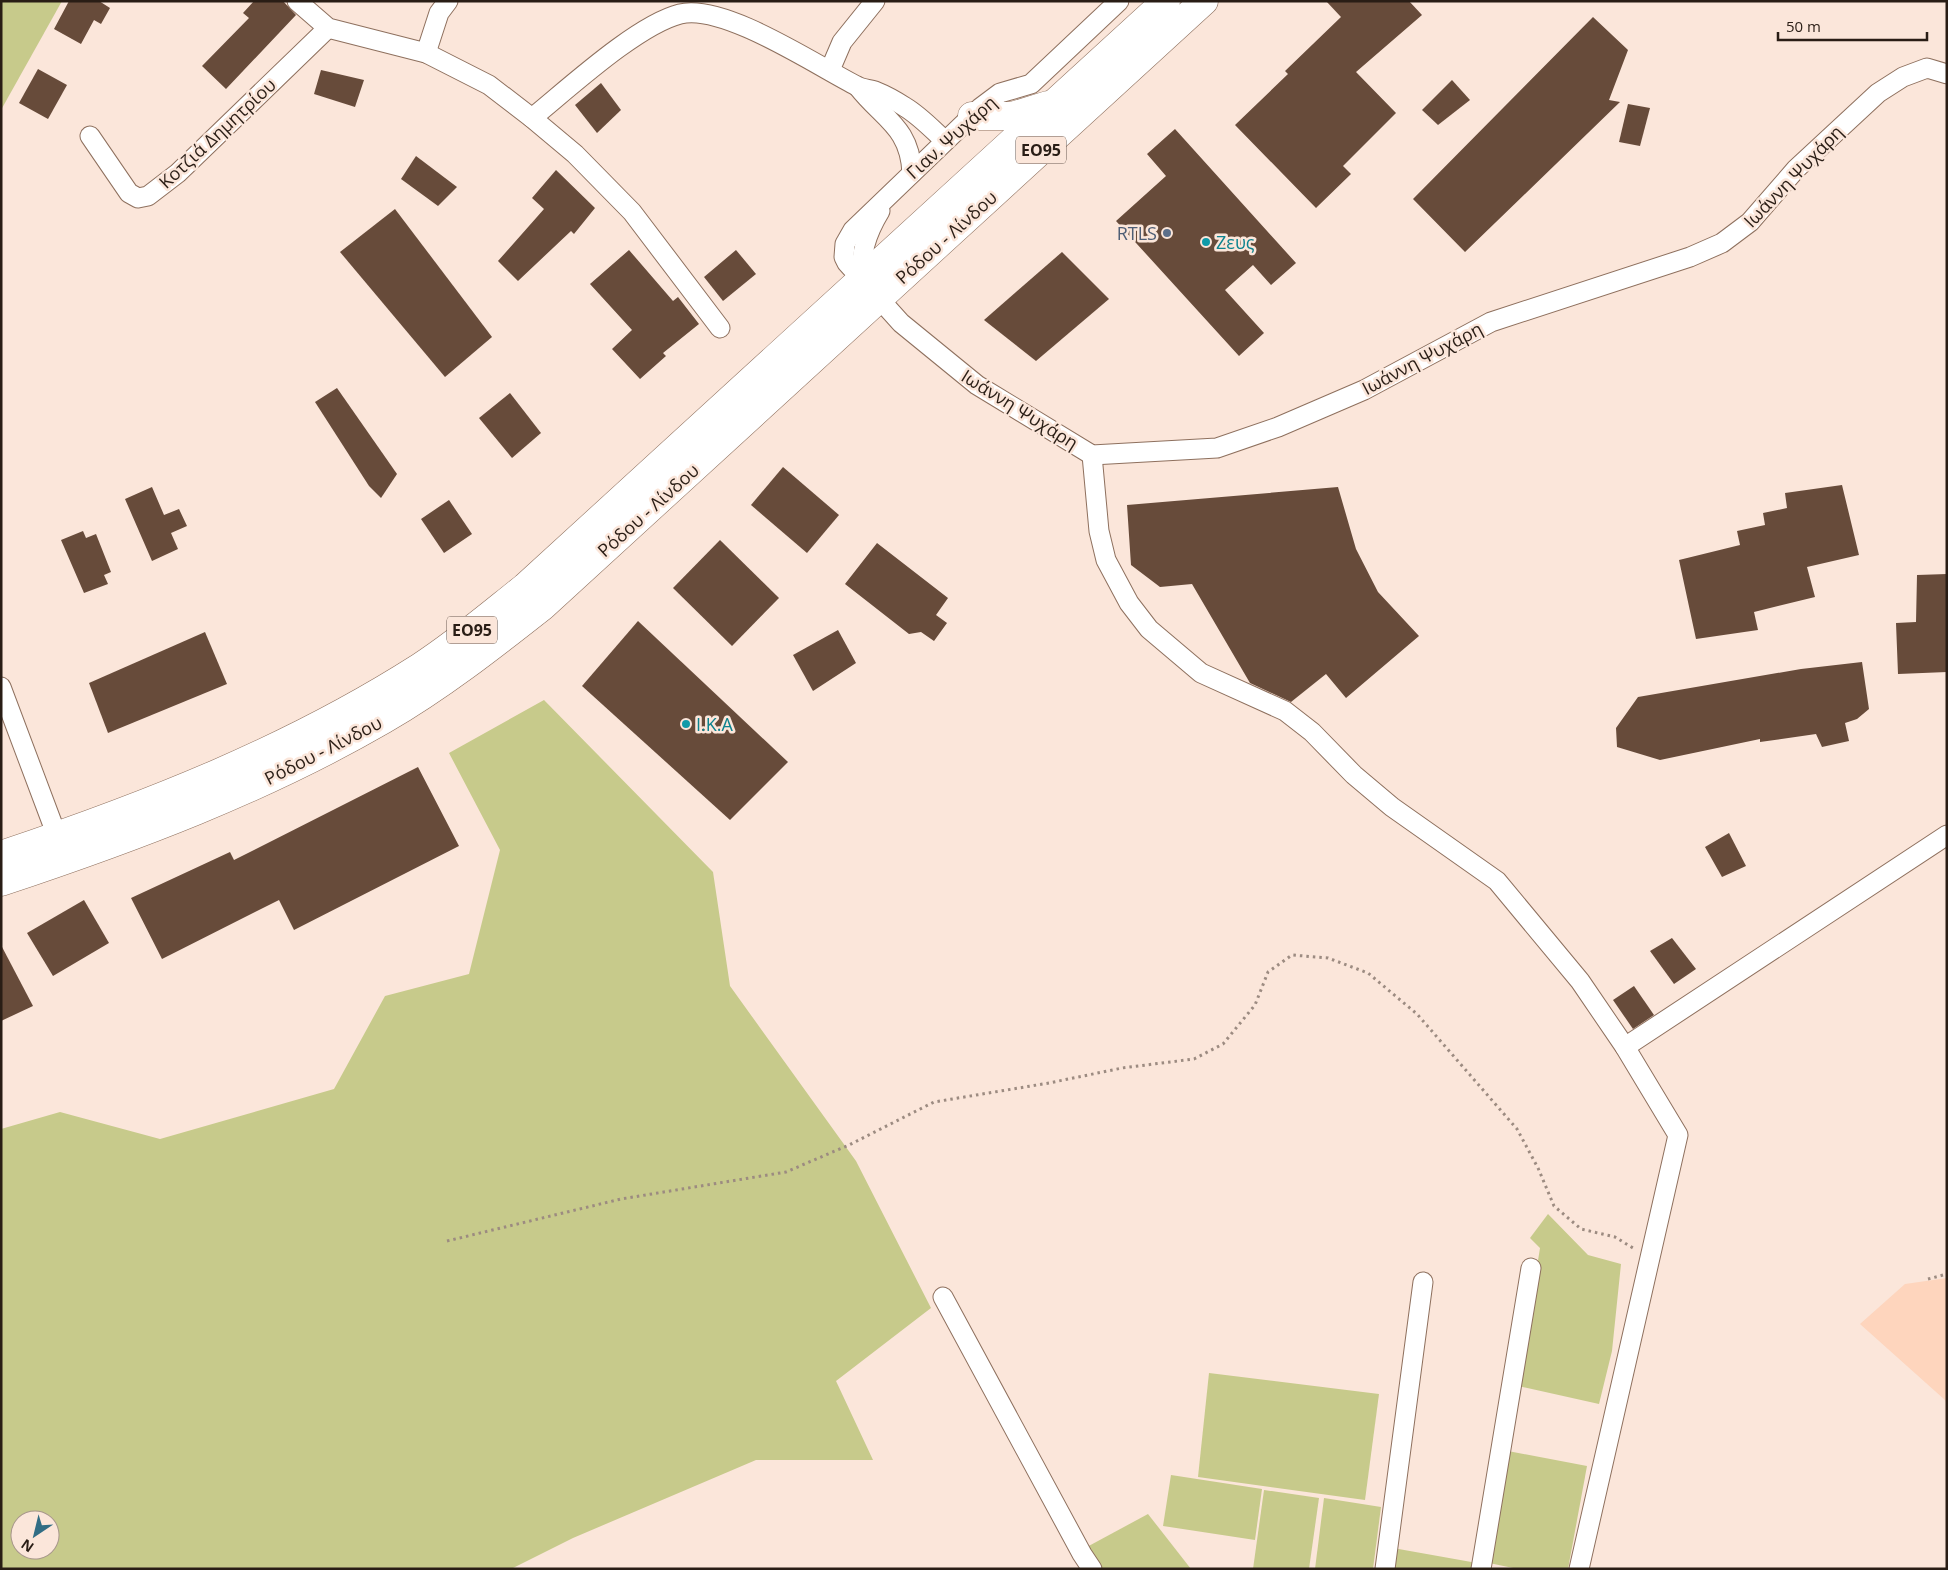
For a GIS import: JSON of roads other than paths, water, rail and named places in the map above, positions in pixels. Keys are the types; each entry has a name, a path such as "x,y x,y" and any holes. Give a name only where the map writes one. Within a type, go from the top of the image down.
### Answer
{"main road":[{"name":"Ρόδου - Λίνδου","path":"1,882 121,842 217,803 345,741 435,688 543,606 870,290 1058,100 1166,1"},
{"name":"Ρόδου - Λίνδου","path":"1,855 111,818 207,779 333,718 422,666 469,632 525,587 1204,1"},
{"path":"972,116 1012,116 1058,100"}],"street":[{"path":"296,1 328,28 426,53 489,85 532,118 575,154 632,212 720,328"},
{"path":"426,53 439,13 448,1"},
{"path":"663,19 675,1"},
{"path":"830,70 842,42 875,1"},
{"name":"Γιαν. Ψυχάρη","path":"870,290 860,263 864,243 878,214 894,190 972,116 1000,93 1031,84 1119,1"},
{"path":"532,118 628,42 663,19 683,13 703,14 731,22 782,44 858,87 876,91 905,107 945,142"},
{"name":"Κοτζιά Δημητρίου","path":"90,136 129,193 138,198 148,196 178,174 328,28"},
{"name":"Ιωάννη Ψυχάρη","path":"870,290 901,323 978,385 1092,455 1217,448 1278,427 1364,390 1491,322 1690,257 1722,243 1750,222 1796,169 1878,93 1902,77 1927,68 1947,74"},
{"path":"858,87 870,102 894,124 902,135 910,149 912,173"},
{"path":"1092,455 1100,531 1106,560 1129,603 1150,630 1201,674 1285,710 1312,732 1354,775 1392,807 1497,881 1580,981 1625,1047 1678,1135 1579,1569"},
{"path":"1,687 57,836"},
{"path":"1625,1047 1947,836"},
{"path":"1481,1569 1532,1268"},
{"path":"1386,1569 1423,1282"},
{"path":"943,1297 1082,1554 1092,1569"}],"place":[{"name":"RTLS","path":"1167,233"},
{"name":"Ζευς","path":"1206,242"},
{"name":"Ι.Κ.Α","path":"686,724"}]}
